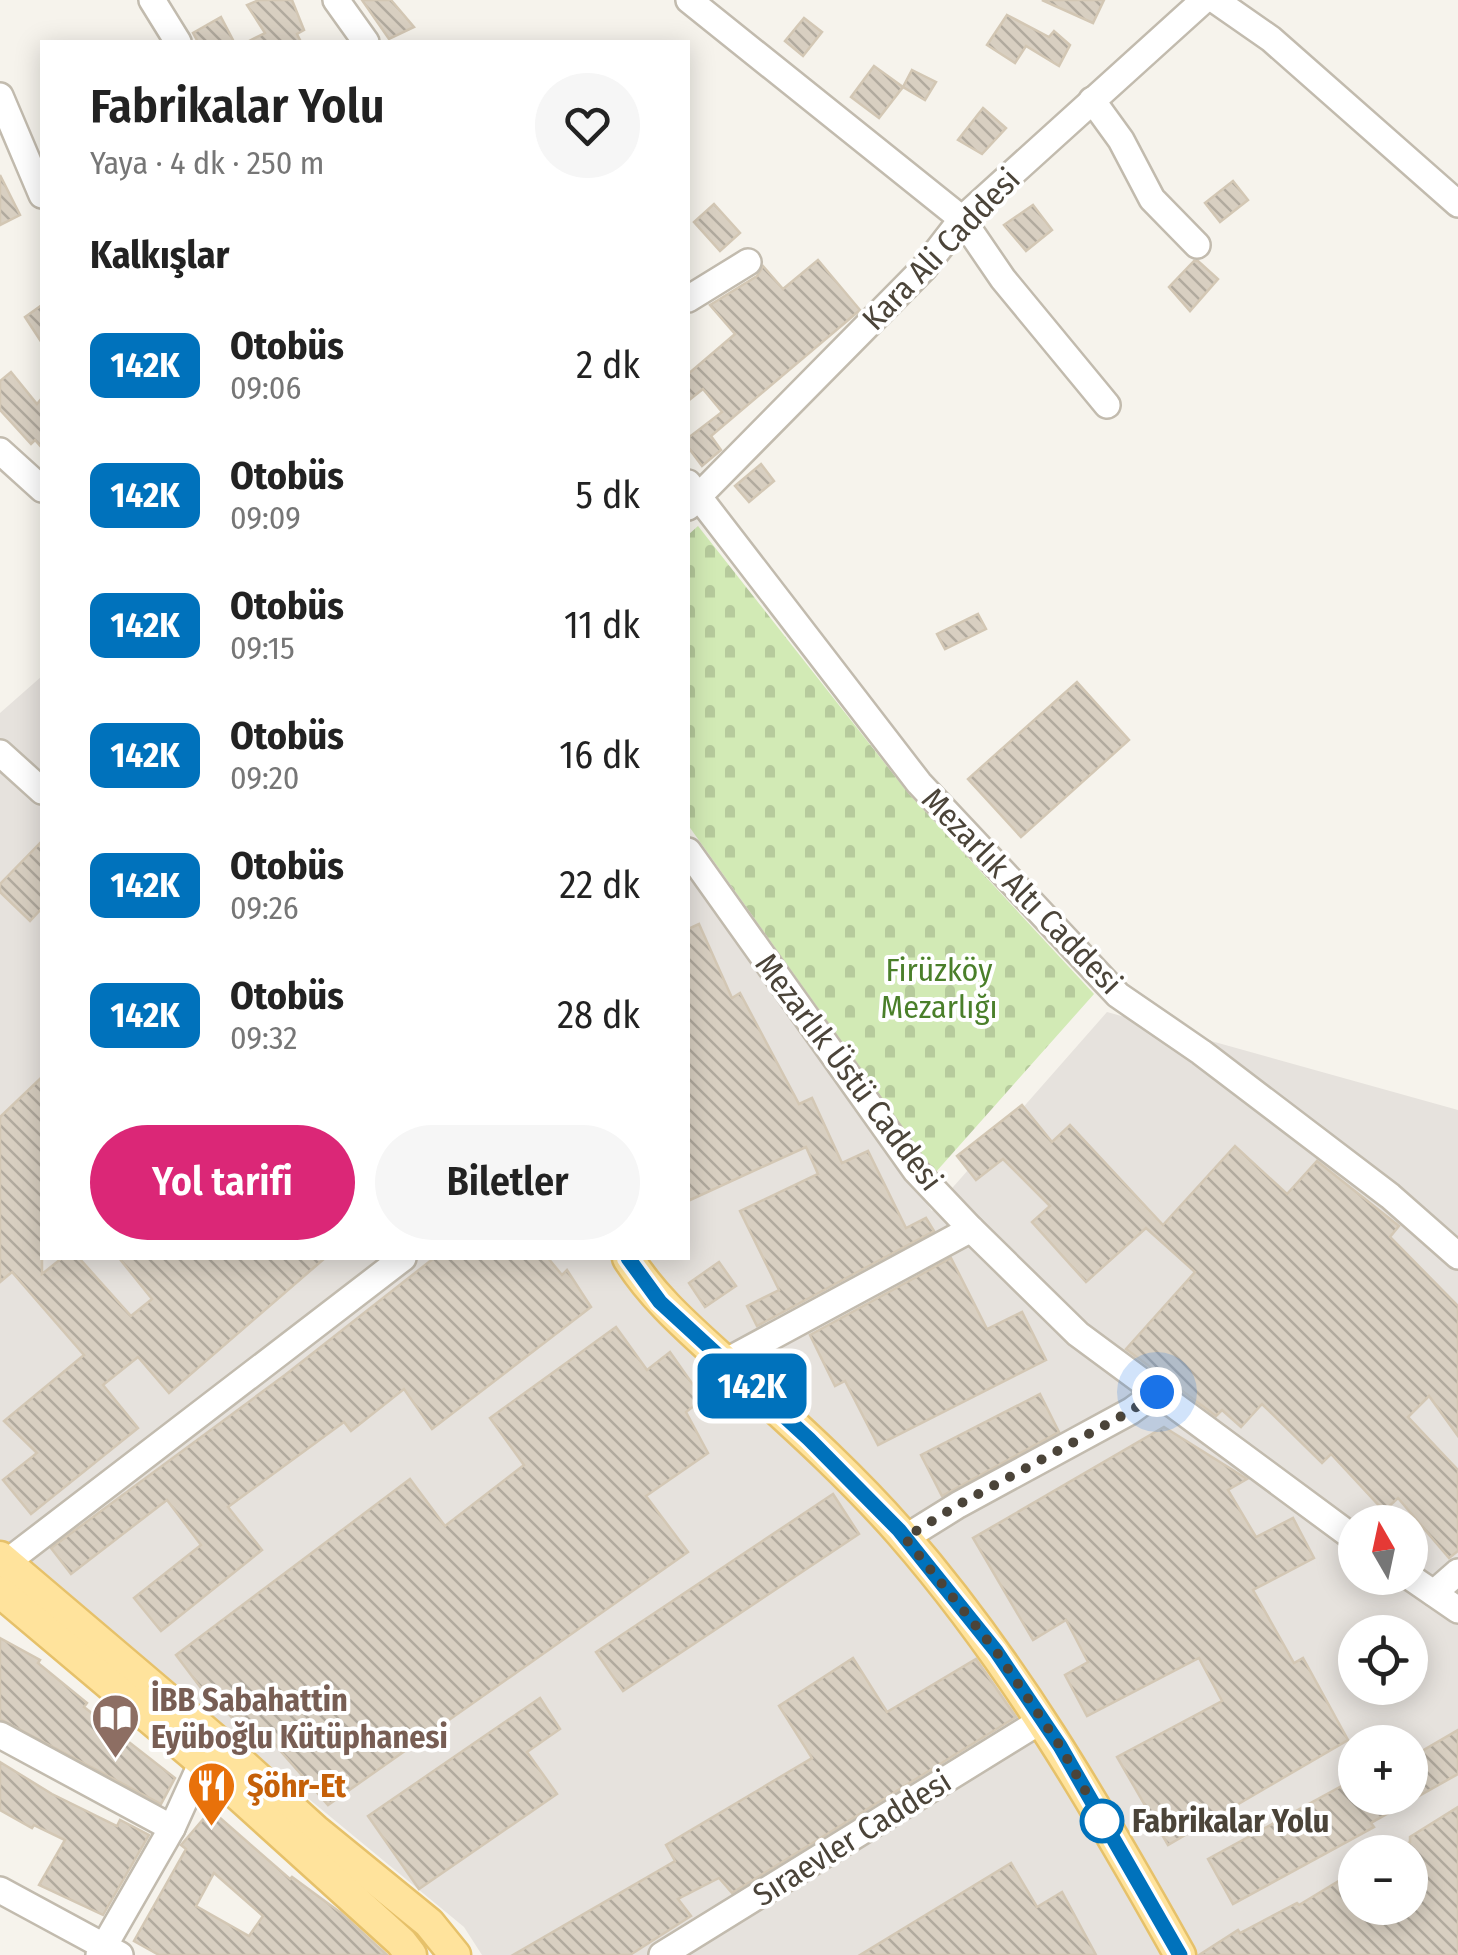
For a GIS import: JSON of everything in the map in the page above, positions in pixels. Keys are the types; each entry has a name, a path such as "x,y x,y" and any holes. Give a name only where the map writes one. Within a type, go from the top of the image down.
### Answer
{"main road":[{"path":"629,1260 660,1302 809,1439 905,1538 996,1651 1042,1720 1180,1955"},
{"path":"2,1570 190,1718 315,1830 429,1923 455,1955"},
{"path":"2,1570 411,1955"},
{"path":"190,1718 201,1732 202,1762"}],"street":[{"path":"152,0 177,40"},
{"path":"336,0 365,40"},
{"path":"691,0 962,220 1004,279 1107,405"},
{"name":"Kara Ali Caddesi","path":"691,496 924,268 962,220 1204,0"},
{"path":"1215,0 1271,39 1458,204"},
{"path":"0,97 40,190"},
{"path":"1092,100 1121,140 1152,199 1197,244"},
{"path":"690,298 748,262"},
{"path":"0,451 40,487"},
{"name":"Mezarlık Altı Caddesi","path":"691,496 919,783 1118,995 1217,1064 1390,1196 1458,1256"},
{"path":"0,752 40,789"},
{"name":"Mezarlık Üstü Caddesi","path":"690,854 916,1171 972,1230 1078,1334 1338,1526"},
{"path":"725,1362 972,1230"},
{"path":"2,1570 399,1260"},
{"path":"905,1538 1131,1411 1157,1392"},
{"path":"1434,1593 1458,1572"},
{"path":"1428,1589 1458,1610"},
{"name":"Sıraevler Caddesi","path":"662,1955 1042,1720"},
{"path":"0,1735 172,1828"},
{"path":"0,1890 107,1952 202,1762"}],"shaded area":[{"path":"40,678 40,1260 690,1260 690,879 932,1211 1107,1012 1458,1110 1458,1955 482,1955 464,1927 0,1544 0,713"}],"green space":[{"name":"Firüzköy Mezarlığı","path":"698,526 909,794 1094,994 935,1173 690,828 690,533"}],"building":[{"path":"259,0 292,0 304,30 297,34 300,40 251,40 265,33 247,5"},
{"path":"362,0 391,0 414,27 389,39"},
{"path":"1042,0 1104,0 1093,23"},
{"path":"1007,15 1049,37 1054,31 1070,45 1059,66 1026,46 1015,63 987,45"},
{"path":"221,17 233,40 197,40 193,33"},
{"path":"804,18 822,32 803,56 785,41"},
{"path":"874,66 903,87 879,118 851,97"},
{"path":"912,70 936,82 925,100 903,87"},
{"path":"983,108 1006,128 982,154 958,140"},
{"path":"0,175 20,215 0,225"},
{"path":"1233,181 1248,200 1220,222 1205,203"},
{"path":"714,204 740,233 720,251 694,222"},
{"path":"1033,205 1052,230 1026,251 1004,225"},
{"path":"818,260 860,310 711,436 721,450 702,466 690,450 690,436 722,412 703,389 690,399 690,372 735,334 710,305 757,276 763,266 783,289"},
{"path":"1194,261 1218,279 1190,311 1169,287"},
{"path":"40,306 40,340 25,317"},
{"path":"11,372 37,404 40,400 40,446 35,440 31,444 0,410 0,381"},
{"path":"761,464 774,481 749,502 735,486"},
{"path":"978,614 986,629 945,649 937,634"},
{"path":"1077,682 1129,740 1021,837 968,779"},
{"path":"40,843 40,910 30,921 0,892 0,884"},
{"path":"699,924 732,998 740,993 799,1104 812,1098 842,1163 868,1151 906,1228 926,1218 934,1231 757,1326 747,1306 779,1290 740,1211 818,1174 806,1147 690,1200 690,928"},
{"path":"40,1079 42,1274 60,1260 81,1260 131,1316 152,1299 121,1260 323,1260 169,1393 138,1357 103,1385 138,1428 31,1514 3,1480 37,1453 4,1421 84,1355 12,1272 0,1282 0,1117"},
{"path":"1022,1105 1052,1142 1070,1125 1163,1225 1235,1146 1287,1194 1317,1161 1399,1226 1390,1237 1458,1306 1458,1436 1429,1396 1408,1417 1458,1470 1458,1551 1449,1558 1428,1533 1428,1505 1404,1505 1398,1498 1390,1505 1378,1505 1331,1454 1322,1463 1262,1404 1241,1427 1222,1410 1216,1416 1126,1349 1195,1272 1146,1228 1086,1282 1032,1222 1050,1206 1003,1159 976,1180 957,1156"},
{"path":"951,1258 987,1329 1022,1312 1046,1360 878,1445 845,1381 835,1386 810,1335"},
{"path":"431,1260 550,1260 562,1275 567,1270 591,1307 432,1429 404,1389 351,1431 344,1422 228,1507 262,1550 161,1631 134,1598 201,1545 167,1500 71,1574 51,1548 285,1375"},
{"path":"719,1262 736,1286 705,1307 689,1283"},
{"path":"616,1327 647,1370 670,1352 703,1399 686,1412 708,1453 646,1496 688,1552 328,1805 255,1722 243,1731 205,1685 201,1688 176,1655 410,1479 445,1526 524,1465 490,1418"},
{"path":"1040,1394 1059,1432 942,1496 921,1455"},
{"path":"1164,1427 1247,1479 1228,1490 1256,1537 1293,1518 1314,1558 1253,1590 1294,1663 1303,1658 1340,1725 1338,1746 1168,1845 1117,1757 1222,1701 1199,1658 1087,1716 1065,1675 1088,1662 1066,1620 1033,1640 973,1538"},
{"path":"833,1494 859,1534 623,1691 596,1652"},
{"path":"0,1638 40,1660 38,1663 87,1703 84,1707 175,1778 161,1804 0,1719"},
{"path":"853,1658 887,1712 976,1659 1016,1717 732,1893 719,1878 678,1899 691,1916 630,1955 513,1955 675,1861 666,1845 812,1758 779,1706"},
{"path":"540,1698 560,1729 527,1752 557,1794 419,1889 368,1816"},
{"path":"1458,1730 1458,1774 1428,1791 1428,1748"},
{"path":"0,1762 52,1794 117,1826 120,1820 149,1835 103,1915 39,1885 65,1840 0,1810"},
{"path":"1338,1788 1338,1815 1385,1815 1359,1835 1338,1835 1338,1847 1233,1904 1208,1859"},
{"path":"1458,1807 1458,1955 1199,1955 1238,1930 1240,1933 1299,1905 1338,1881 1338,1925 1428,1925 1428,1835 1413,1835"},
{"path":"211,1810 290,1879 341,1913 387,1955 159,1955 134,1941 186,1849 181,1845","holes":["214,1873 263,1916 249,1936 196,1906"]},
{"path":"1011,1863 1037,1907 1062,1892 1096,1955 860,1955"}],"bus line":[{"name":"142K","path":"629,1260 660,1302 809,1439 899,1530 996,1651 1060,1746 1180,1955"}],"place":[{"name":"İBB Sabahattin Eyüboğlu Kütüphanesi","path":"116,1760"},
{"name":"Fabrikalar Yolu","path":"1102,1821"},
{"name":"Şöhr-Et","path":"212,1828"}],"route":[{"path":"1102,1821 1107,1829 1060,1746 996,1651 905,1538 1131,1411 1157,1392"}]}
